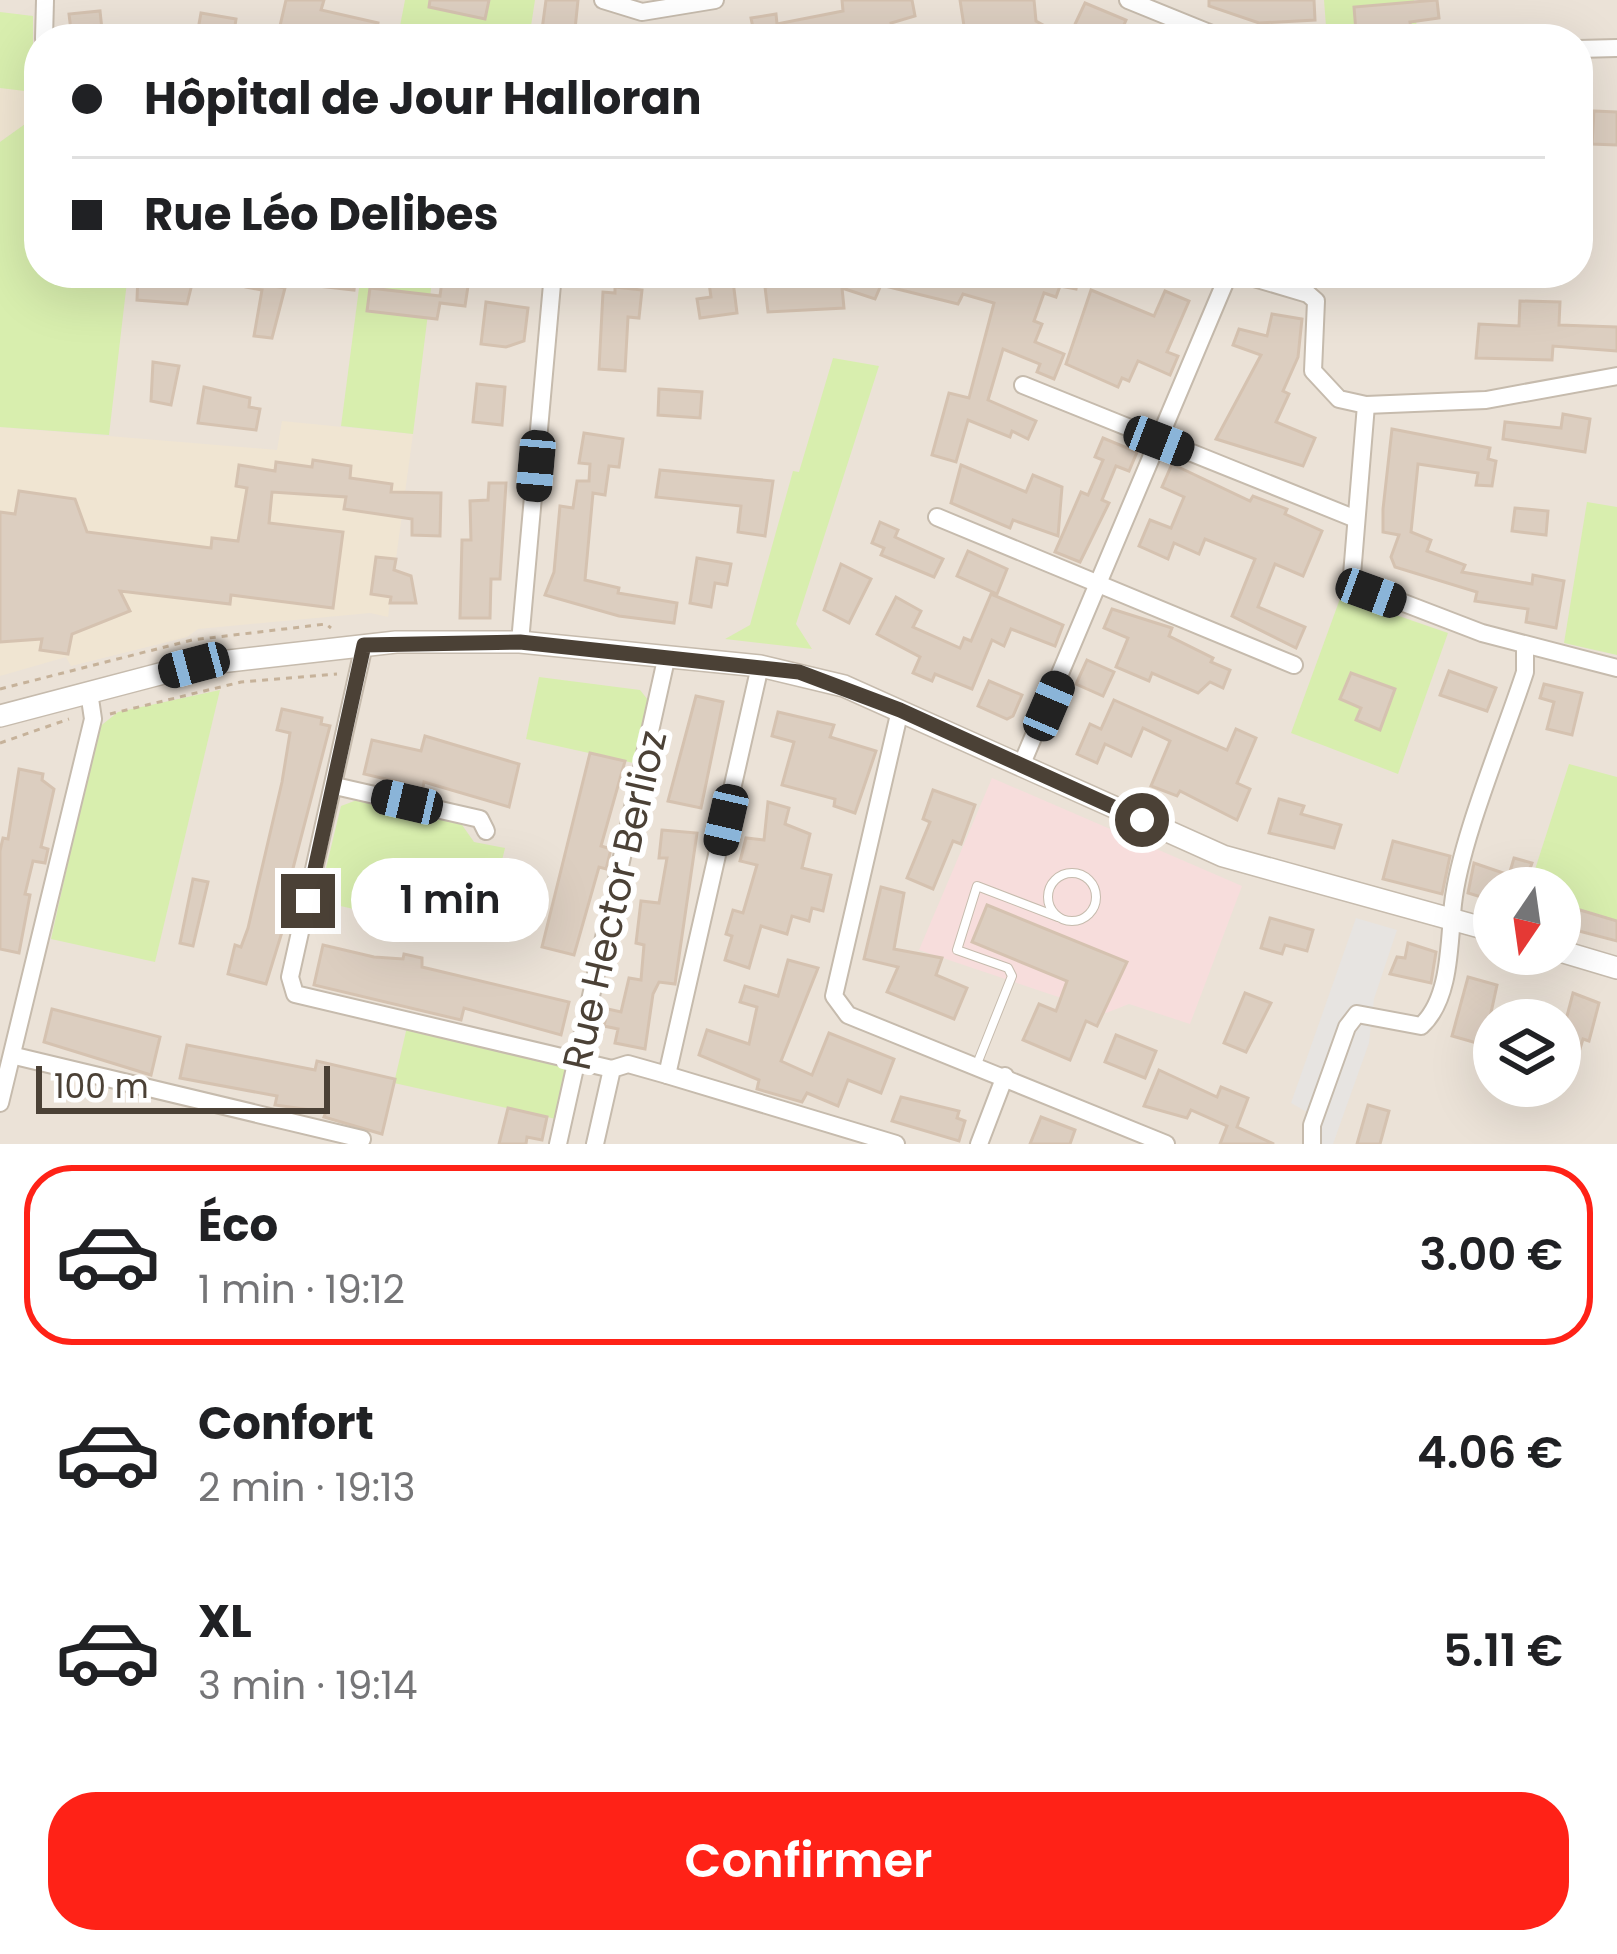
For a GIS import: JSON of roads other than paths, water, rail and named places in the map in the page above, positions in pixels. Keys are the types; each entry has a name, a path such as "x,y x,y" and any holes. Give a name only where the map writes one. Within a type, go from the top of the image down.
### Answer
{"street":[{"path":"603,0 641,12 715,0"},
{"path":"1127,0 1187,24"},
{"path":"520,642 555,288"},
{"path":"1021,766 1226,288"},
{"path":"1289,288 1308,293 1317,311 1312,371 1339,399 1366,405 1486,400 1617,376"},
{"path":"1023,385 1356,518"},
{"path":"1366,405 1356,518 1357,585 1526,646 1617,668"},
{"path":"937,517 1294,665"},
{"path":"0,716 194,665 364,645 520,642 760,666 844,686 1223,856 1473,925"},
{"path":"364,645 361,676 290,977 295,994 612,1069 628,1064 896,1144"},
{"path":"1312,1144 1312,1125 1347,1028 1357,1014 1421,1026 1434,1014 1458,883 1525,673 1526,646"},
{"name":"Rue Hector Berlioz","path":"558,1144 668,656"},
{"path":"667,1075 760,666"},
{"path":"0,1103 93,719 89,692"},
{"path":"900,710 834,996 848,1015 1166,1144"},
{"path":"335,786 480,819 485,831"},
{"path":"1581,957 1617,968"},
{"path":"15,1056 362,1138"},
{"path":"595,1144 612,1069"},
{"path":"979,1144 1005,1076"}],"lane":[{"path":"977,1066 1012,976 1008,968 957,950 977,886 1058,917 1075,922 1093,908 1096,893 1083,874 1059,875 1048,888 1048,904 1058,917"}]}
